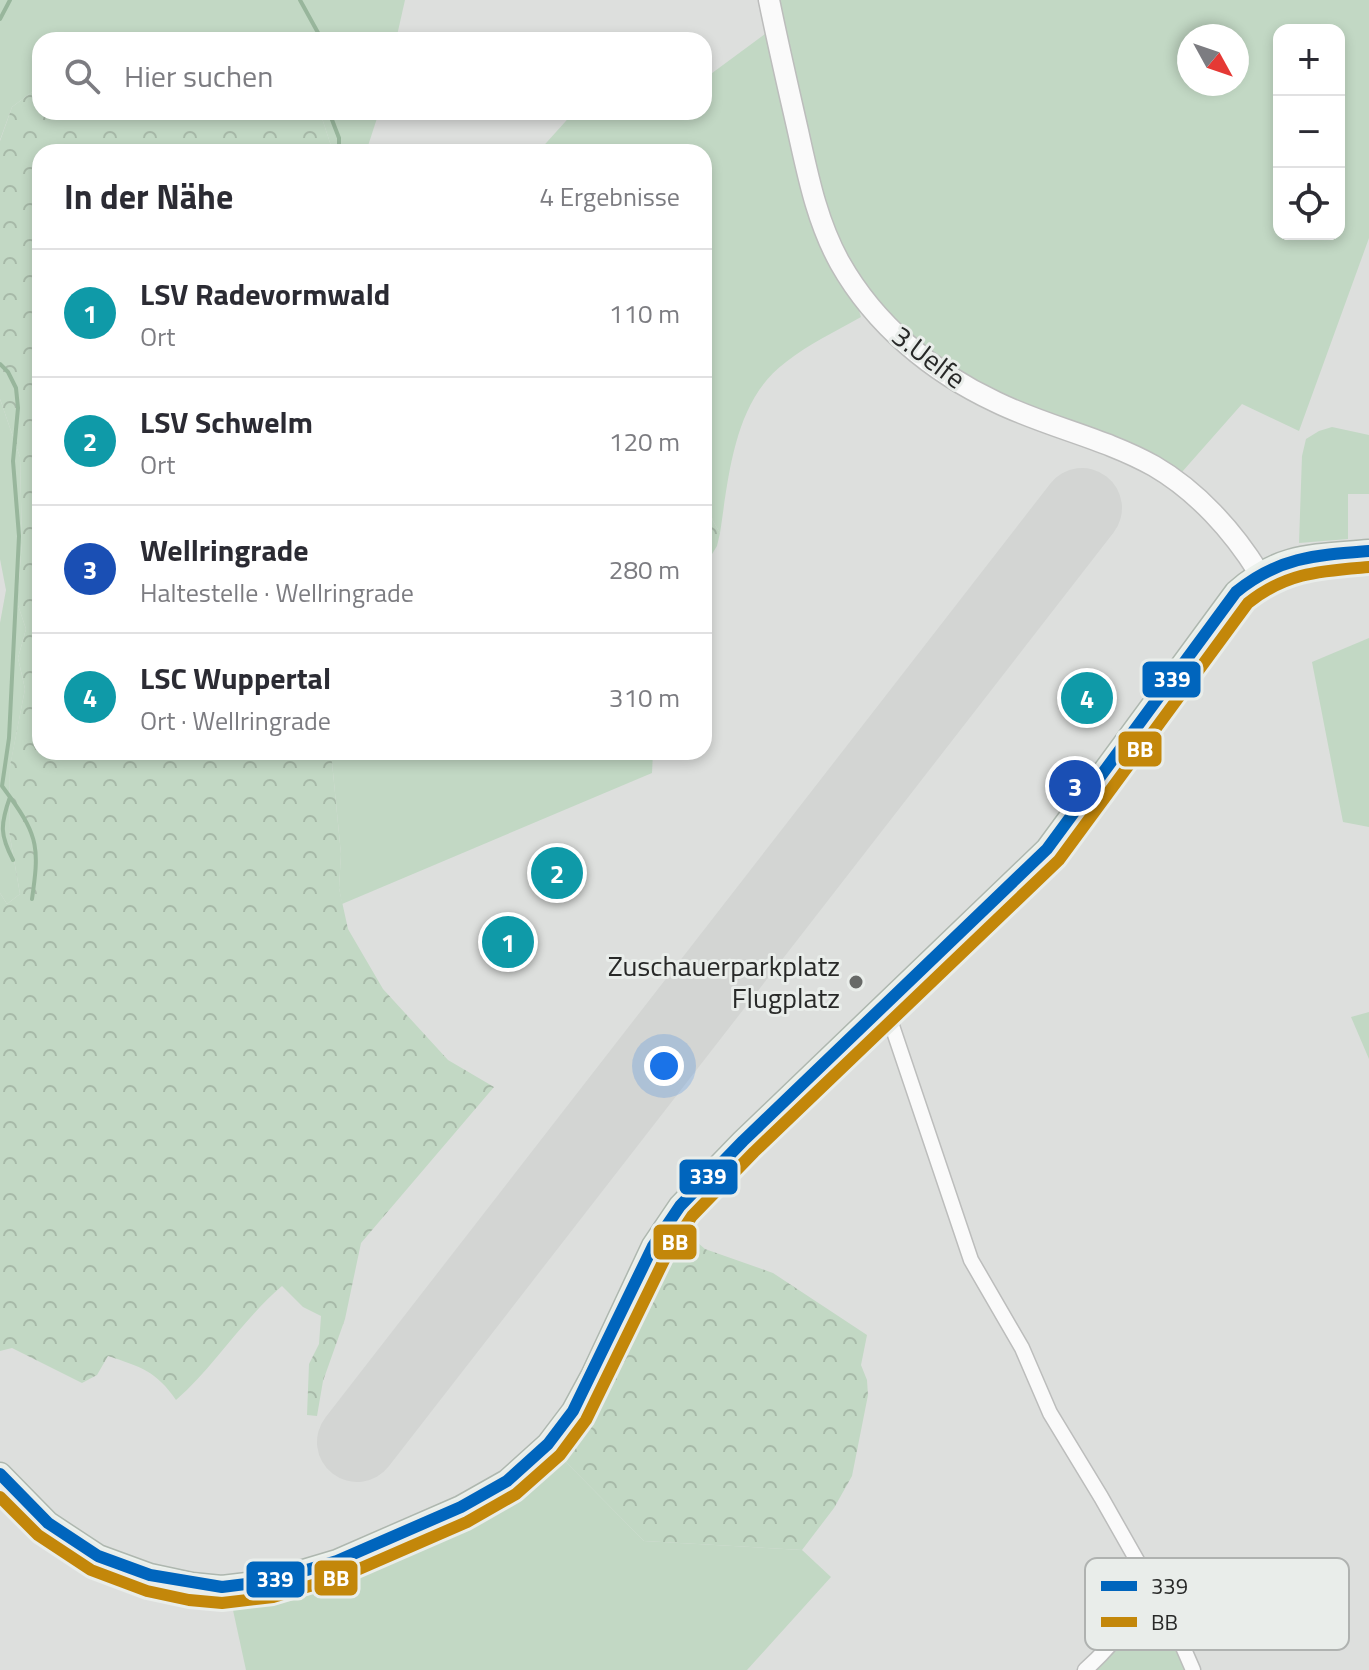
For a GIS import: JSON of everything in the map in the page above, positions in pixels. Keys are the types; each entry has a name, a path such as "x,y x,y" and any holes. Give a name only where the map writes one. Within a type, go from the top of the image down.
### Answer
{"main road":[{"path":"0,1474 48,1523 98,1556 150,1575 222,1587 270,1581 337,1561 461,1507 507,1481 548,1444 573,1411 653,1246 680,1206 743,1141 1011,885 1066,825 1226,604 1259,573 1296,558 1369,551"}],"street":[{"name":"3.Uelfe","path":"769,0 814,200 841,265 879,318 907,345 954,380 998,403 1117,447 1156,467 1189,490 1210,511 1259,573"},
{"path":"885,1005 971,1260 1022,1348 1050,1413 1134,1558"},
{"path":"1085,1670 1107,1650"},
{"path":"1184,1650 1193,1670"}],"green space":[{"path":"0,0 405,0 398,32 32,32 32,92 12,107 0,140"},
{"path":"777,0 1369,0 1369,238 1299,431 1242,404 1182,472 1002,396 961,375 892,319 846,259 826,217"},
{"path":"769,31 861,317 786,362 755,397 731,463 720,533 712,518 712,144 545,144 567,120 712,120 712,73"},
{"path":"32,92 32,120 323,120 330,144 32,144 32,760 332,760 341,854 339,888 348,929 383,989 448,1060 494,1087 361,1243 345,1319 323,1381 317,1416 307,1415 309,1364 319,1344 321,1316 303,1307 282,1286 176,1400 162,1382 147,1371 108,1356 97,1375 82,1383 12,1348 0,1351 0,893 7,904 20,894 9,831 10,766 25,689 18,658 26,629 17,602 22,543 20,457 0,399 0,141 12,107"},
{"path":"323,120 376,120 369,144 330,144"},
{"path":"0,399 20,457 22,543 17,602 26,629 18,658 25,689 10,767 9,831 20,894 7,904 0,893 0,623 6,590 0,559"},
{"path":"1332,427 1369,435 1369,494 1348,494 1348,539 1299,543 1302,456 1306,439"},
{"path":"712,518 720,533 712,554"},
{"path":"1369,638 1369,827 1343,822 1312,662"},
{"path":"332,760 653,760 652,773 342,904 339,888 341,854"},
{"path":"1369,1012 1369,1059 1351,1017"},
{"path":"676,1224 705,1249 773,1273 867,1335 861,1365 867,1380 868,1395 852,1476 834,1508 802,1550 644,1541 552,1448"},
{"path":"552,1448 644,1541 802,1550 831,1577 747,1670 246,1670 231,1601 315,1579 455,1521"},
{"path":"1101,1650 1181,1650 1192,1670 1087,1670"}],"waterway":[{"path":"0,19 10,0"},
{"path":"300,0 318,32"},
{"path":"332,120 339,144"},
{"path":"0,364 16,388 18,408 13,461 19,536 9,738 2,786 10,797 3,830 13,860"},
{"path":"10,797 32,834 36,856 32,899"}],"runway":[{"path":"357,1442 1082,508"}],"transit line":[{"name":"339","path":"0,1474 48,1523 98,1556 150,1575 222,1587 270,1581 337,1561 461,1507 507,1481 548,1444 573,1411 653,1246 680,1206 743,1141 1047,849 1236,592 1267,571 1299,560 1369,551"},
{"name":"BB","path":"0,1497 38,1535 91,1570 147,1591 222,1603 273,1597 343,1576 467,1522 516,1494 560,1455 586,1420 667,1254 692,1216 754,1152 1059,860 1248,603 1291,579 1320,572 1369,567"}],"place":[{"name":"LSC Wuppertal","path":"1087,698"},
{"name":"Wellringrade","path":"1075,786"},
{"name":"LSV Schwelm","path":"557,873"},
{"name":"LSV Radevormwald","path":"508,942"},
{"name":"Zuschauerparkplatz Flugplatz","path":"856,982"}]}
